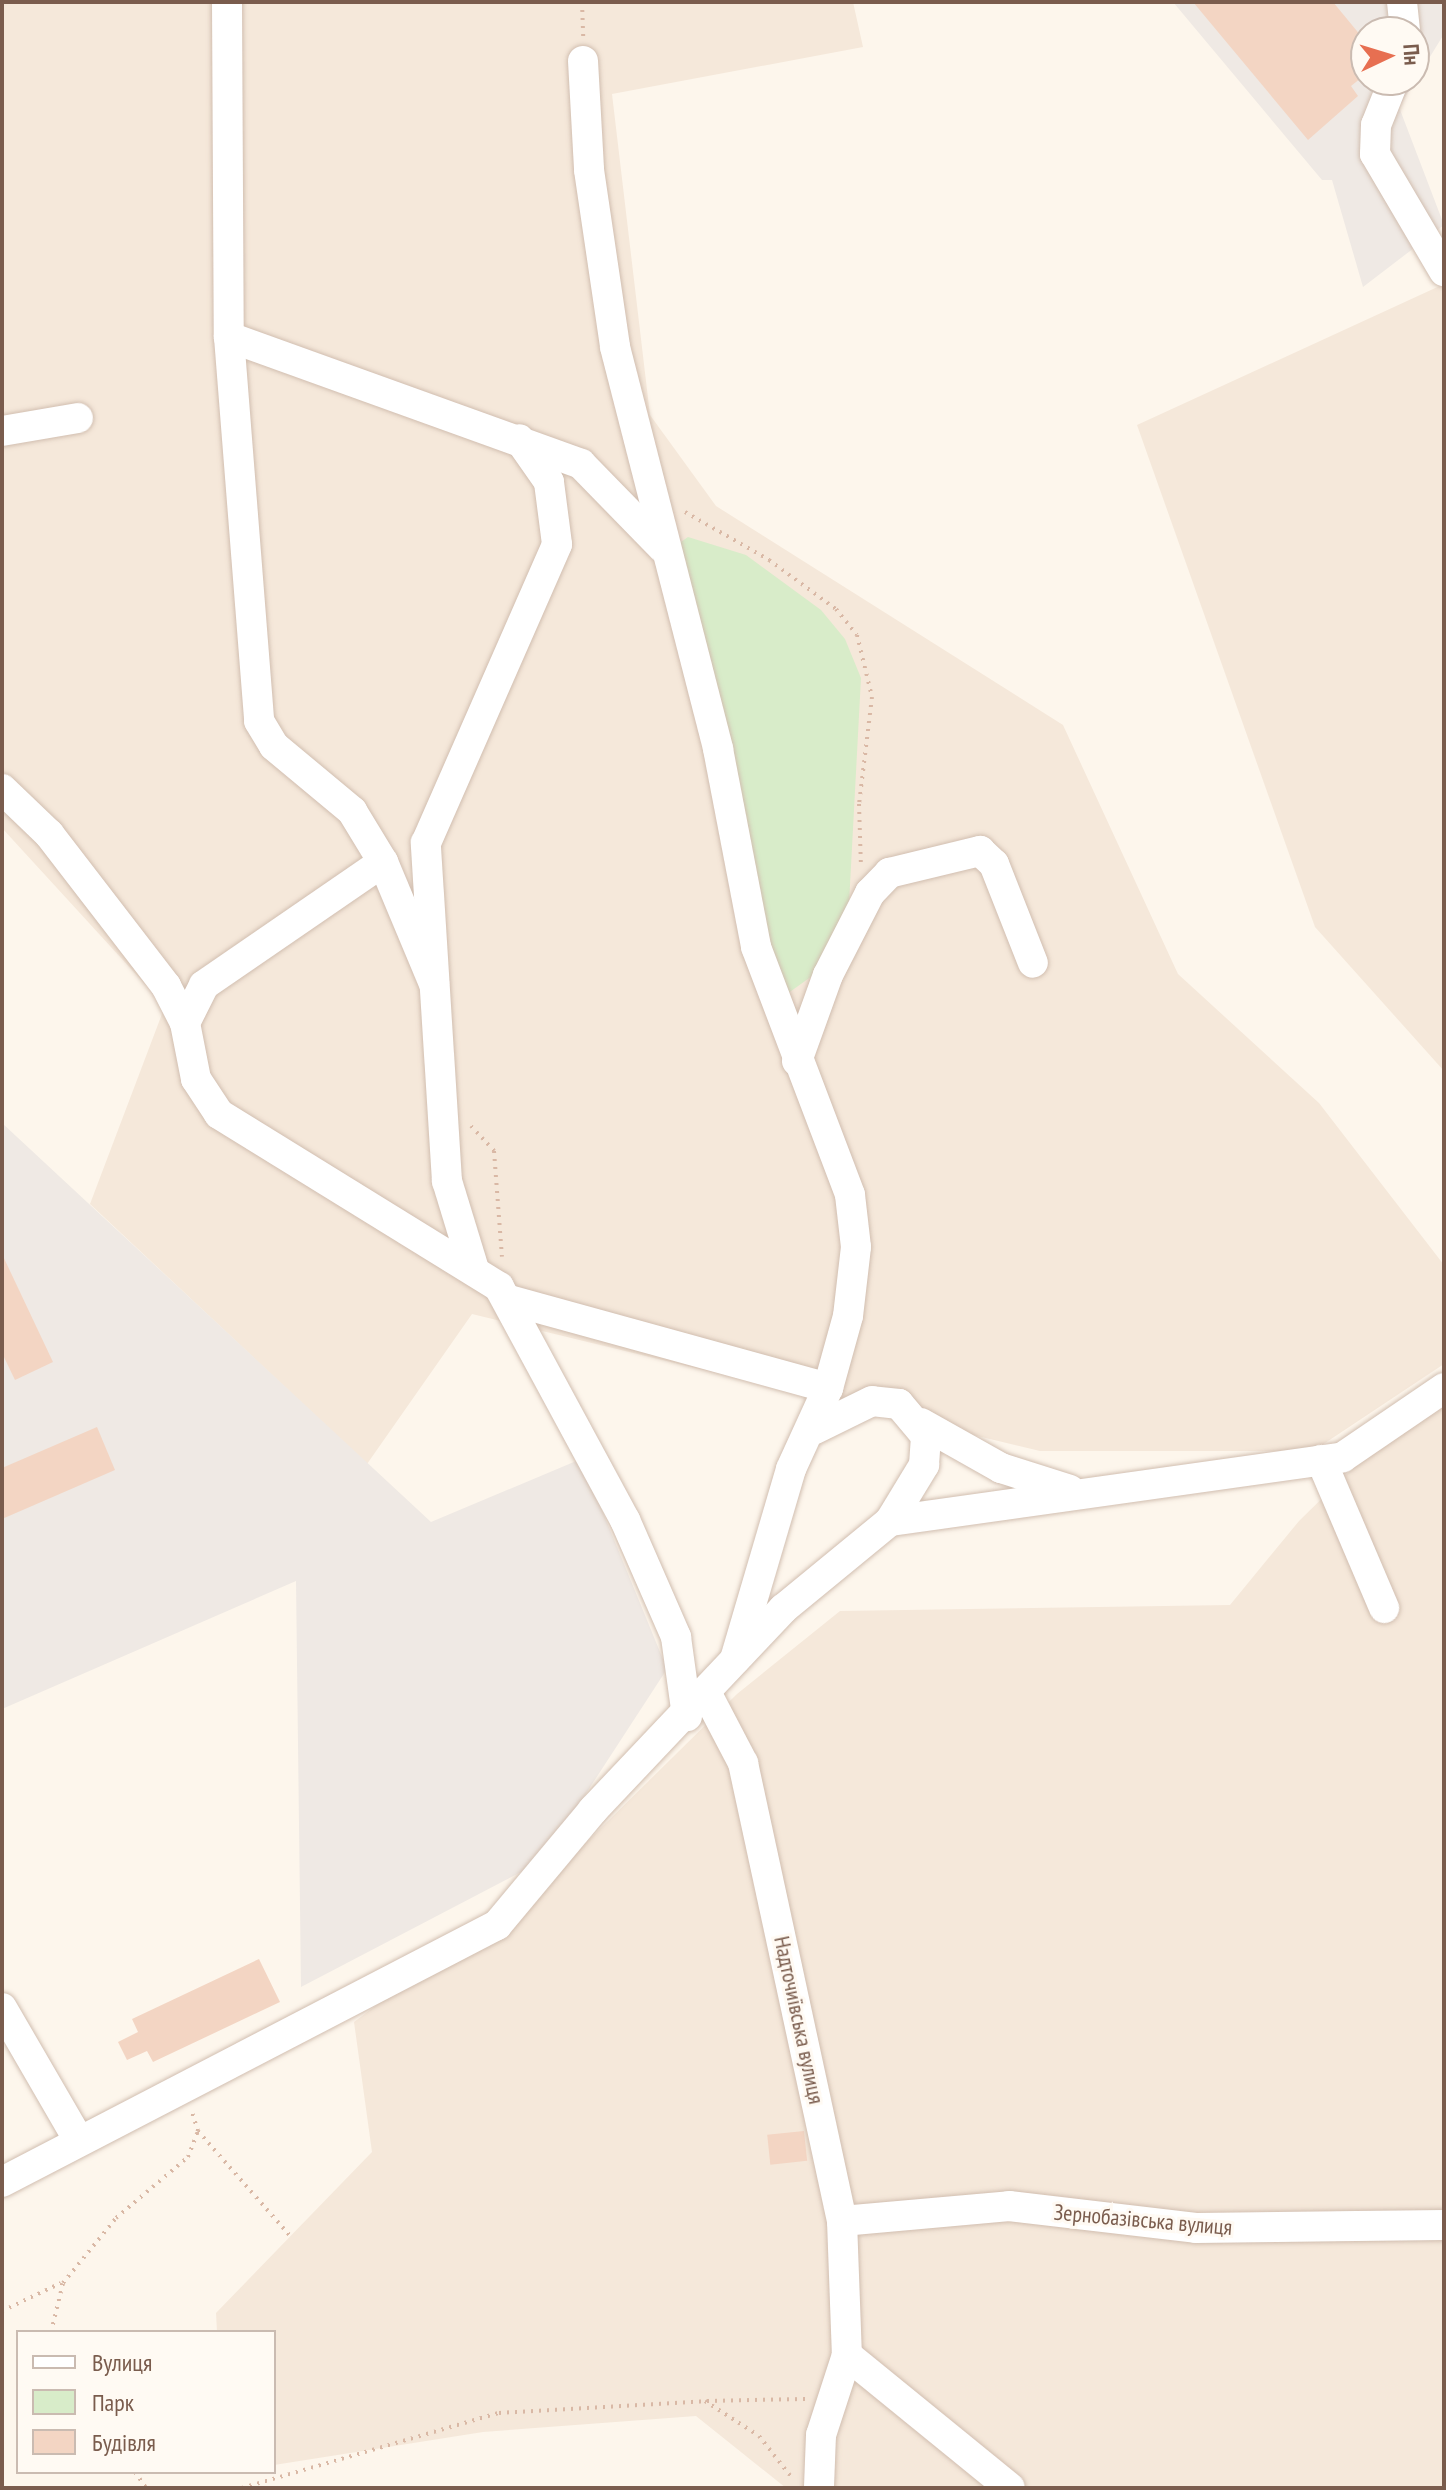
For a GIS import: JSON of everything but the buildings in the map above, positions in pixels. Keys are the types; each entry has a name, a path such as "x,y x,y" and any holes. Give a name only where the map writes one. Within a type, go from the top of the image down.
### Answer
{"street":[{"path":"227,2 229,337 259,721 274,746 352,811 383,862 434,984"},
{"path":"583,61 602,272 670,556 756,947 850,1195 856,1247 848,1316 828,1388 815,1429 791,1469 735,1659"},
{"path":"1388,96 1376,125 1375,154 1443,260"},
{"path":"229,337 519,439 581,464 670,556"},
{"path":"2,431 78,418"},
{"path":"519,439 549,482 557,544 426,843 447,1181 487,1264 509,1300 828,1388"},
{"path":"2,789 85,878 185,1023 196,1079 219,1114 487,1264"},
{"path":"797,1061 828,975 870,893 889,873 980,851 994,864 1033,963"},
{"path":"185,1023 204,985 383,862"},
{"name":"Надточиївська вулиця","path":"509,1300 625,1520 676,1637 697,1706 743,1763 842,2221 844,2367"},
{"path":"890,1521 1343,1457 1444,1388"},
{"path":"815,1429 872,1401 899,1404 921,1423 1001,1468 1083,1494"},
{"path":"2,2182 78,2139 497,1925 593,1810 697,1706 735,1659 890,1521 924,1465 921,1423"},
{"path":"1321,1460 1384,1608"},
{"path":"2,2008 78,2139"},
{"name":"Зернобазівська вулиця","path":"842,2221 1009,2206 1196,2228 1444,2225"},
{"path":"819,2488 821,2435 844,2367 1010,2488"}],"path":[{"path":"582,2 583,61"},
{"path":"654,496 769,560 836,609 857,635 872,697 859,804 870,893"},
{"path":"441,1121 469,1125 490,1138 487,1264"},
{"path":"184,2087 198,2131 291,2237"},
{"path":"51,2330 63,2283 116,2218 188,2157 198,2131"},
{"path":"2,2311 63,2283"},
{"path":"242,2488 499,2413 705,2401 778,2404 809,2398 844,2367"},
{"path":"705,2401 759,2436 798,2488"}],"shaded area":[{"path":"2,2 853,2 863,47 612,94 650,415 716,506 1063,725 1178,974 1319,1103 1444,1265 1444,1364 1313,1451 1040,1451 472,1314 367,1464 90,1204 165,1006 2,828"},
{"path":"1173,2 1444,2 1444,34 1430,57 1430,16 1350,16 1350,96 1406,96 1399,107 1444,225 1363,287 1332,180 1322,180"},
{"path":"1444,284 1444,1071 1315,927 1137,425"},
{"path":"2,1123 431,1522 581,1459 667,1669 542,1861 301,1987 296,1581 2,1709"},
{"path":"1444,1379 1444,2488 786,2488 696,2416 483,2432 276,2465 276,2330 217,2330 216,2313 372,2152 354,2022 394,1992 474,1953 737,1694 840,1611 1230,1605 1299,1521"}],"green space":[{"path":"688,537 746,555 821,610 845,639 861,678 849,904 812,976 787,994 772,989 675,546"}]}
